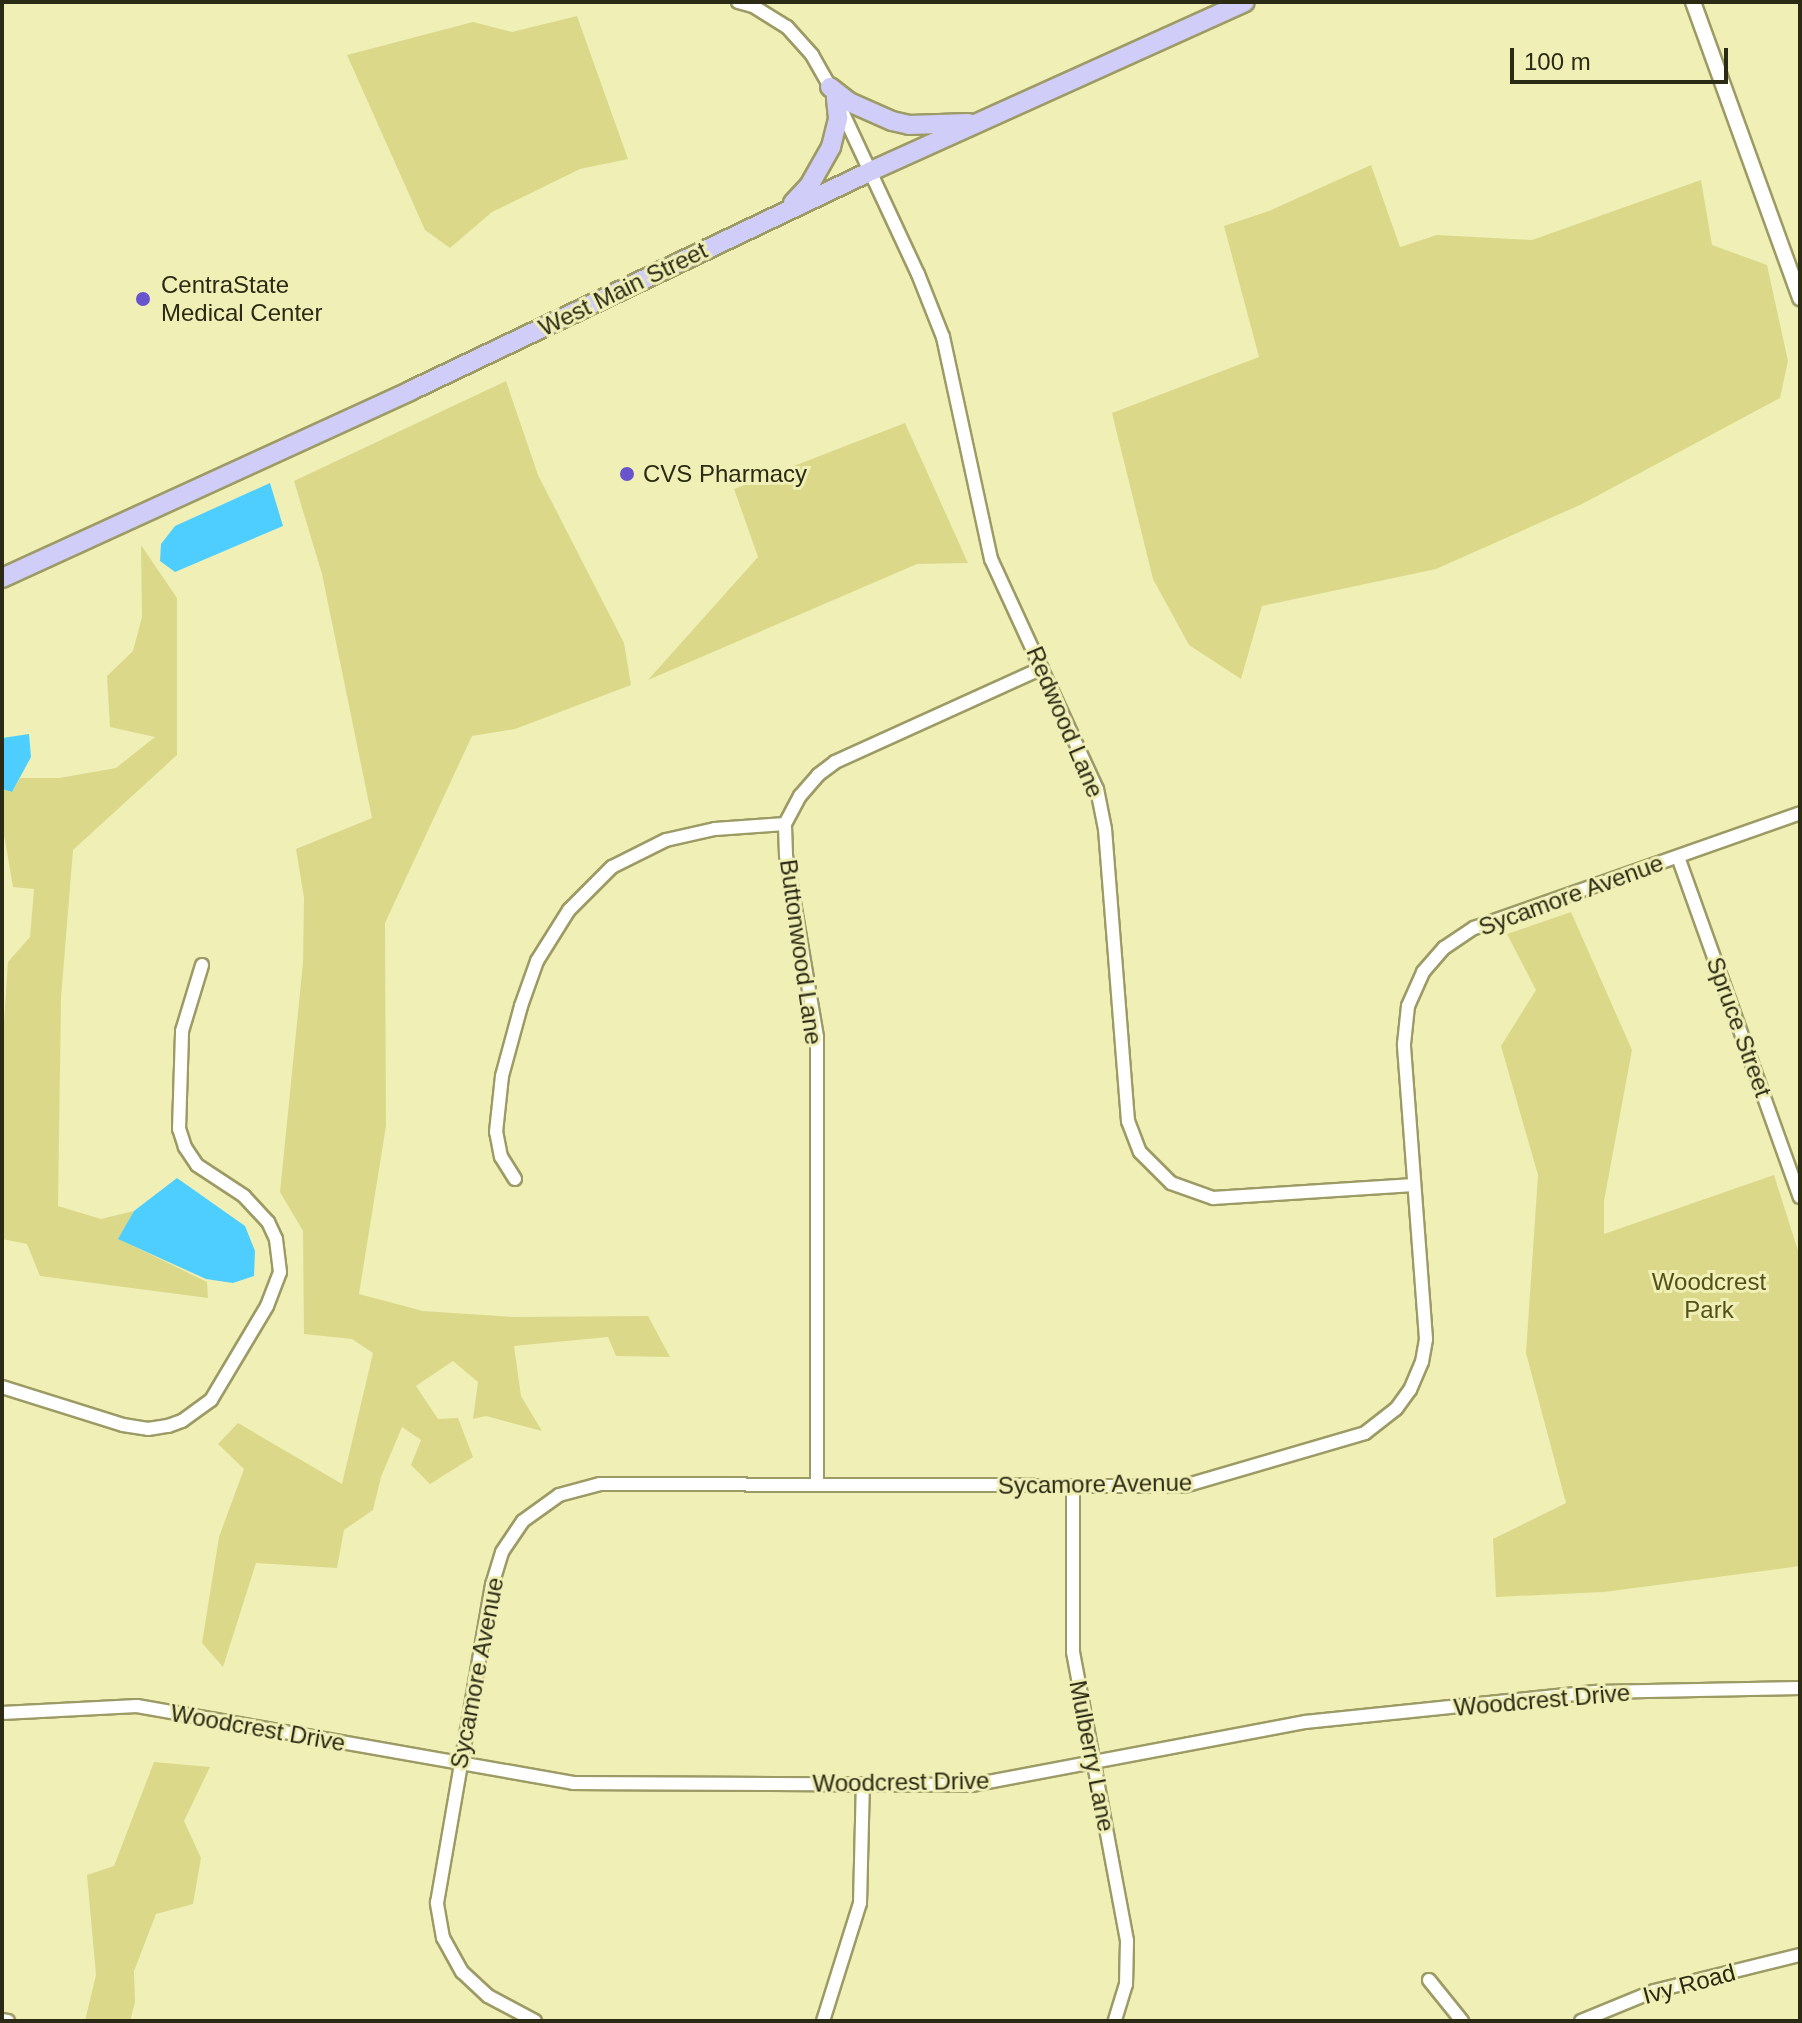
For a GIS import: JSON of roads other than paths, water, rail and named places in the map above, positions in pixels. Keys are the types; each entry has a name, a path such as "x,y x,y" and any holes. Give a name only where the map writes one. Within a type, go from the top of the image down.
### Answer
{"main road":[{"name":"West Main Street","path":"2,578 410,391 871,171 1245,2"},
{"path":"833,93 892,121 909,125 979,123"},
{"path":"782,213 809,186 831,147 838,118 833,93"}],"street":[{"name":"Redwood Lane","path":"738,2 753,6 787,27 812,55 871,171 943,337 991,559 1092,772 1102,807 1128,1121 1146,1160 1171,1183 1213,1198 1414,1185"},
{"path":"1693,2 1800,298"},
{"name":"Buttonwood Lane","path":"817,1484 817,1037 786,855 785,824 800,796 818,775 835,762 1042,668"},
{"name":"Sycamore Avenue","path":"535,2021 488,1996 452,1958 439,1921 437,1893 496,1566 512,1534 536,1509 575,1489 600,1484 1195,1484 1343,1442 1381,1422 1410,1390 1422,1362 1426,1339 1405,1023 1414,989 1434,957 1474,928 1800,813"},
{"path":"515,1179 501,1157 496,1132 502,1076 537,961 569,910 612,867 666,840 715,829 785,824"},
{"name":"Spruce Street","path":"1678,857 1800,1197"},
{"path":"2,1387 123,1425 148,1429 168,1426 182,1421 211,1400 267,1306 280,1272 276,1239 268,1222 244,1196 197,1165 185,1147 179,1129 182,1031 202,965"},
{"name":"Mulberry Lane","path":"1073,1486 1073,1652 1127,1941 1126,1984 1115,2021"},
{"name":"Woodcrest Drive","path":"2,1713 137,1706 573,1783 972,1785 1305,1722 1597,1692 1800,1688"},
{"path":"823,2021 860,1903 863,1784"},
{"name":"Ivy Road","path":"1581,2021 1654,1991 1800,1955"},
{"path":"1429,1980 1462,2021"},
{"path":"2,2020 8,2021"}],"water":[{"path":"270,483 283,526 175,572 160,561 161,544 175,526"},
{"path":"29,734 31,757 12,792 2,789 2,738"},
{"path":"177,1178 245,1226 255,1251 254,1276 233,1283 206,1279 118,1239 134,1211"}],"place":[{"name":"CentraState Medical Center","path":"143,299"},
{"name":"CVS Pharmacy","path":"627,474"}],"park label":[{"name":"Woodcrest Park","path":"1709,1296"}]}
